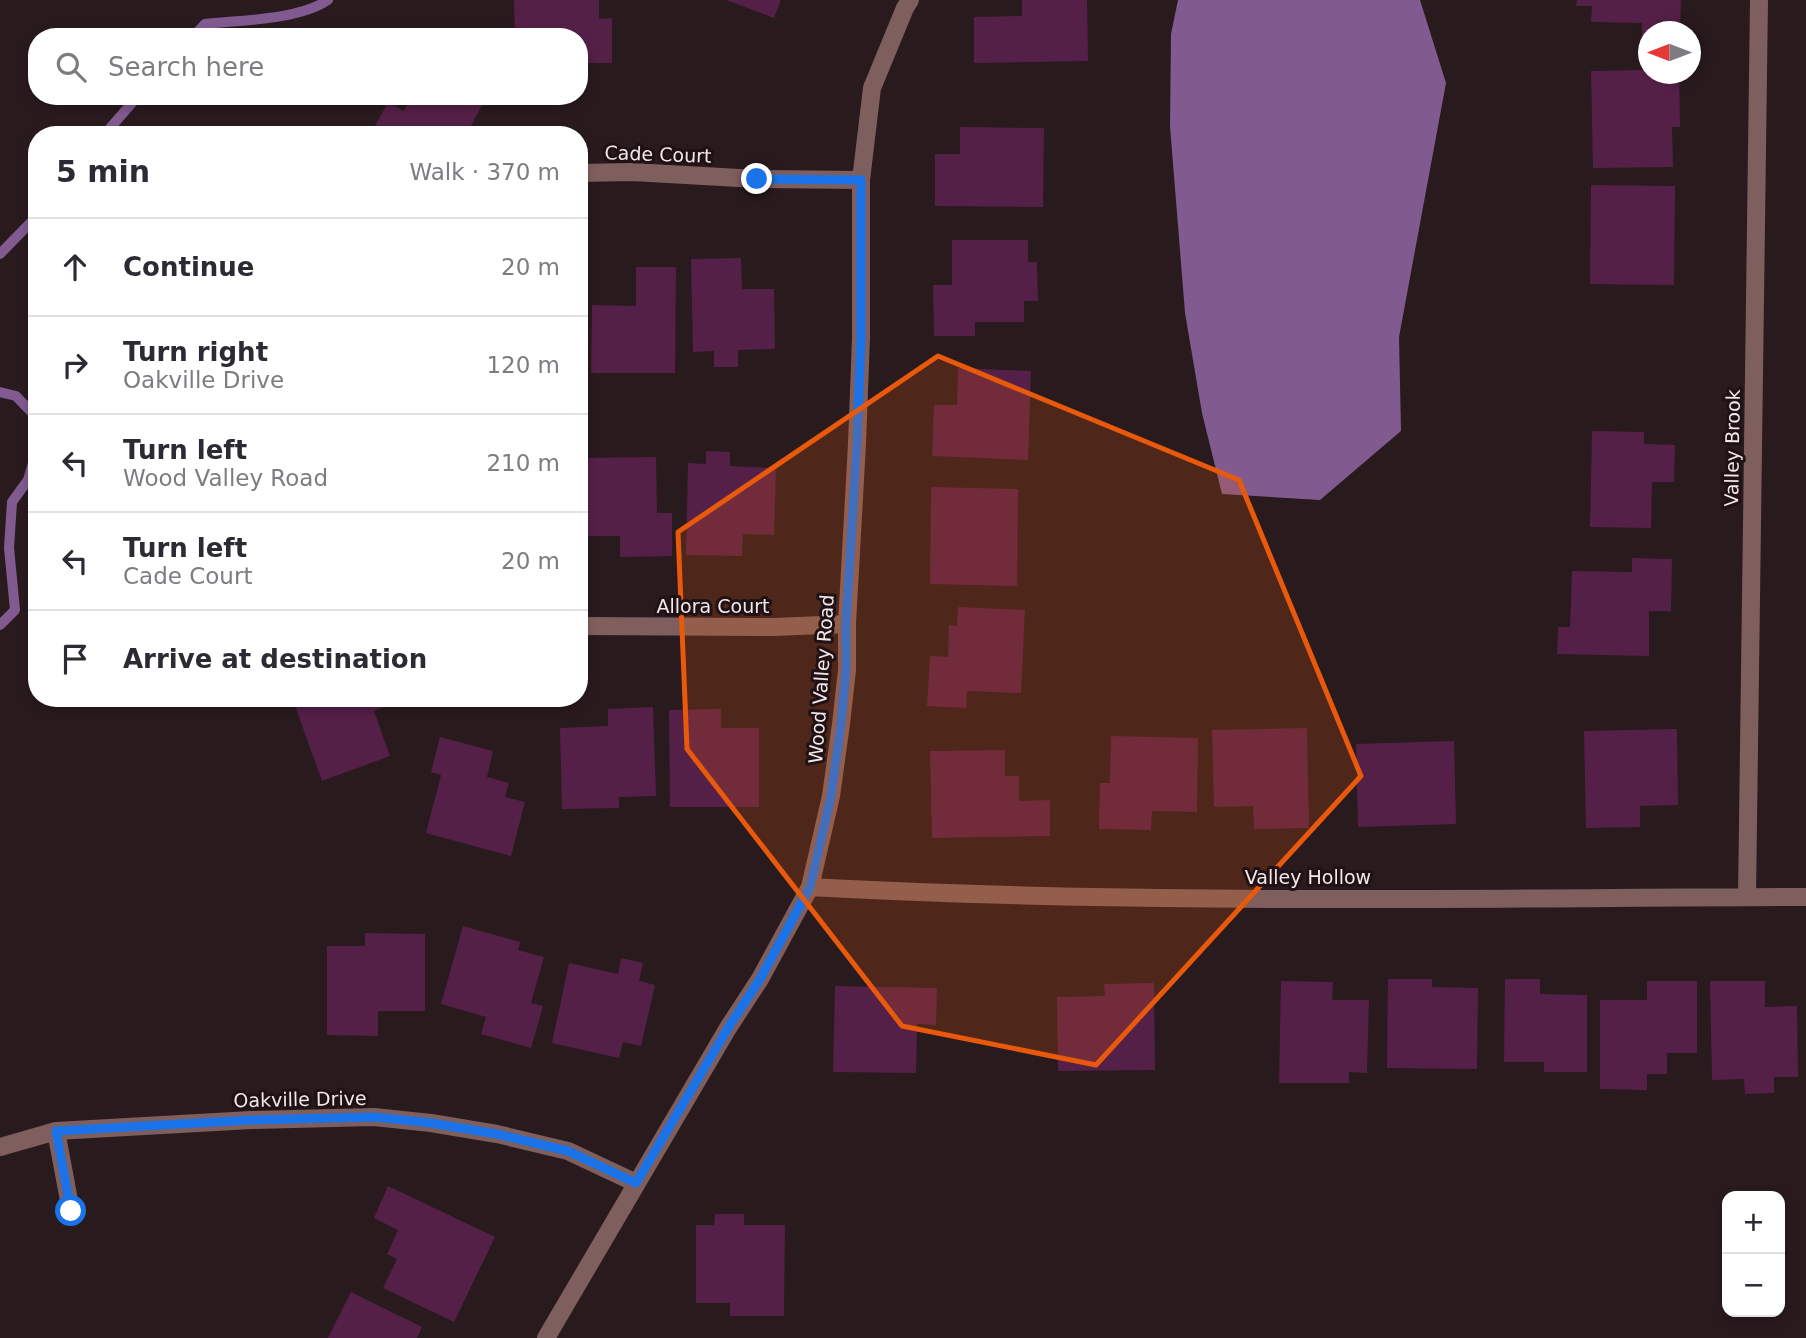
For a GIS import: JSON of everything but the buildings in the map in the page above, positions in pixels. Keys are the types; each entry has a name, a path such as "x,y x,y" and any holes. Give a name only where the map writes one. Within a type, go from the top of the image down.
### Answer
{"street":[{"name":"Wood Valley Road","path":"550,1337 636,1183 760,979 810,887 831,796 846,670 861,338 861,180 872,88 910,0"},
{"name":"Valley Brook","path":"1747,897 1759,0"},
{"name":"Cade Court","path":"588,173 861,180"},
{"name":"Allora Court","path":"588,626 761,627 846,624"},
{"name":"Valley Hollow","path":"810,887 1154,898 1806,897"},
{"name":"Oakville Drive","path":"0,1147 56,1131 251,1120 374,1117 497,1134 568,1151 636,1183"},
{"path":"56,1131 71,1211"}],"highlighted area":[{"path":"938,356 1239,480 1361,776 1096,1065 902,1026 687,749 678,532"}],"shaded area":[{"path":"1178,0 1420,0 1446,83 1399,337 1401,431 1320,500 1222,494 1202,413 1185,313 1170,126 1171,34"}],"waterway":[{"path":"201,28 205,24 302,12 328,0"},
{"path":"112,126 130,105"},
{"path":"0,254 28,225"},
{"path":"0,392 16,396 28,409"},
{"path":"0,625 15,610 9,548 12,502 28,480"}],"route":[{"path":"71,1211 56,1131 251,1120 374,1117 431,1123 497,1134 568,1151 636,1183 760,979 810,887 831,796 841,724 846,670 861,338 861,180 757,179"}]}
